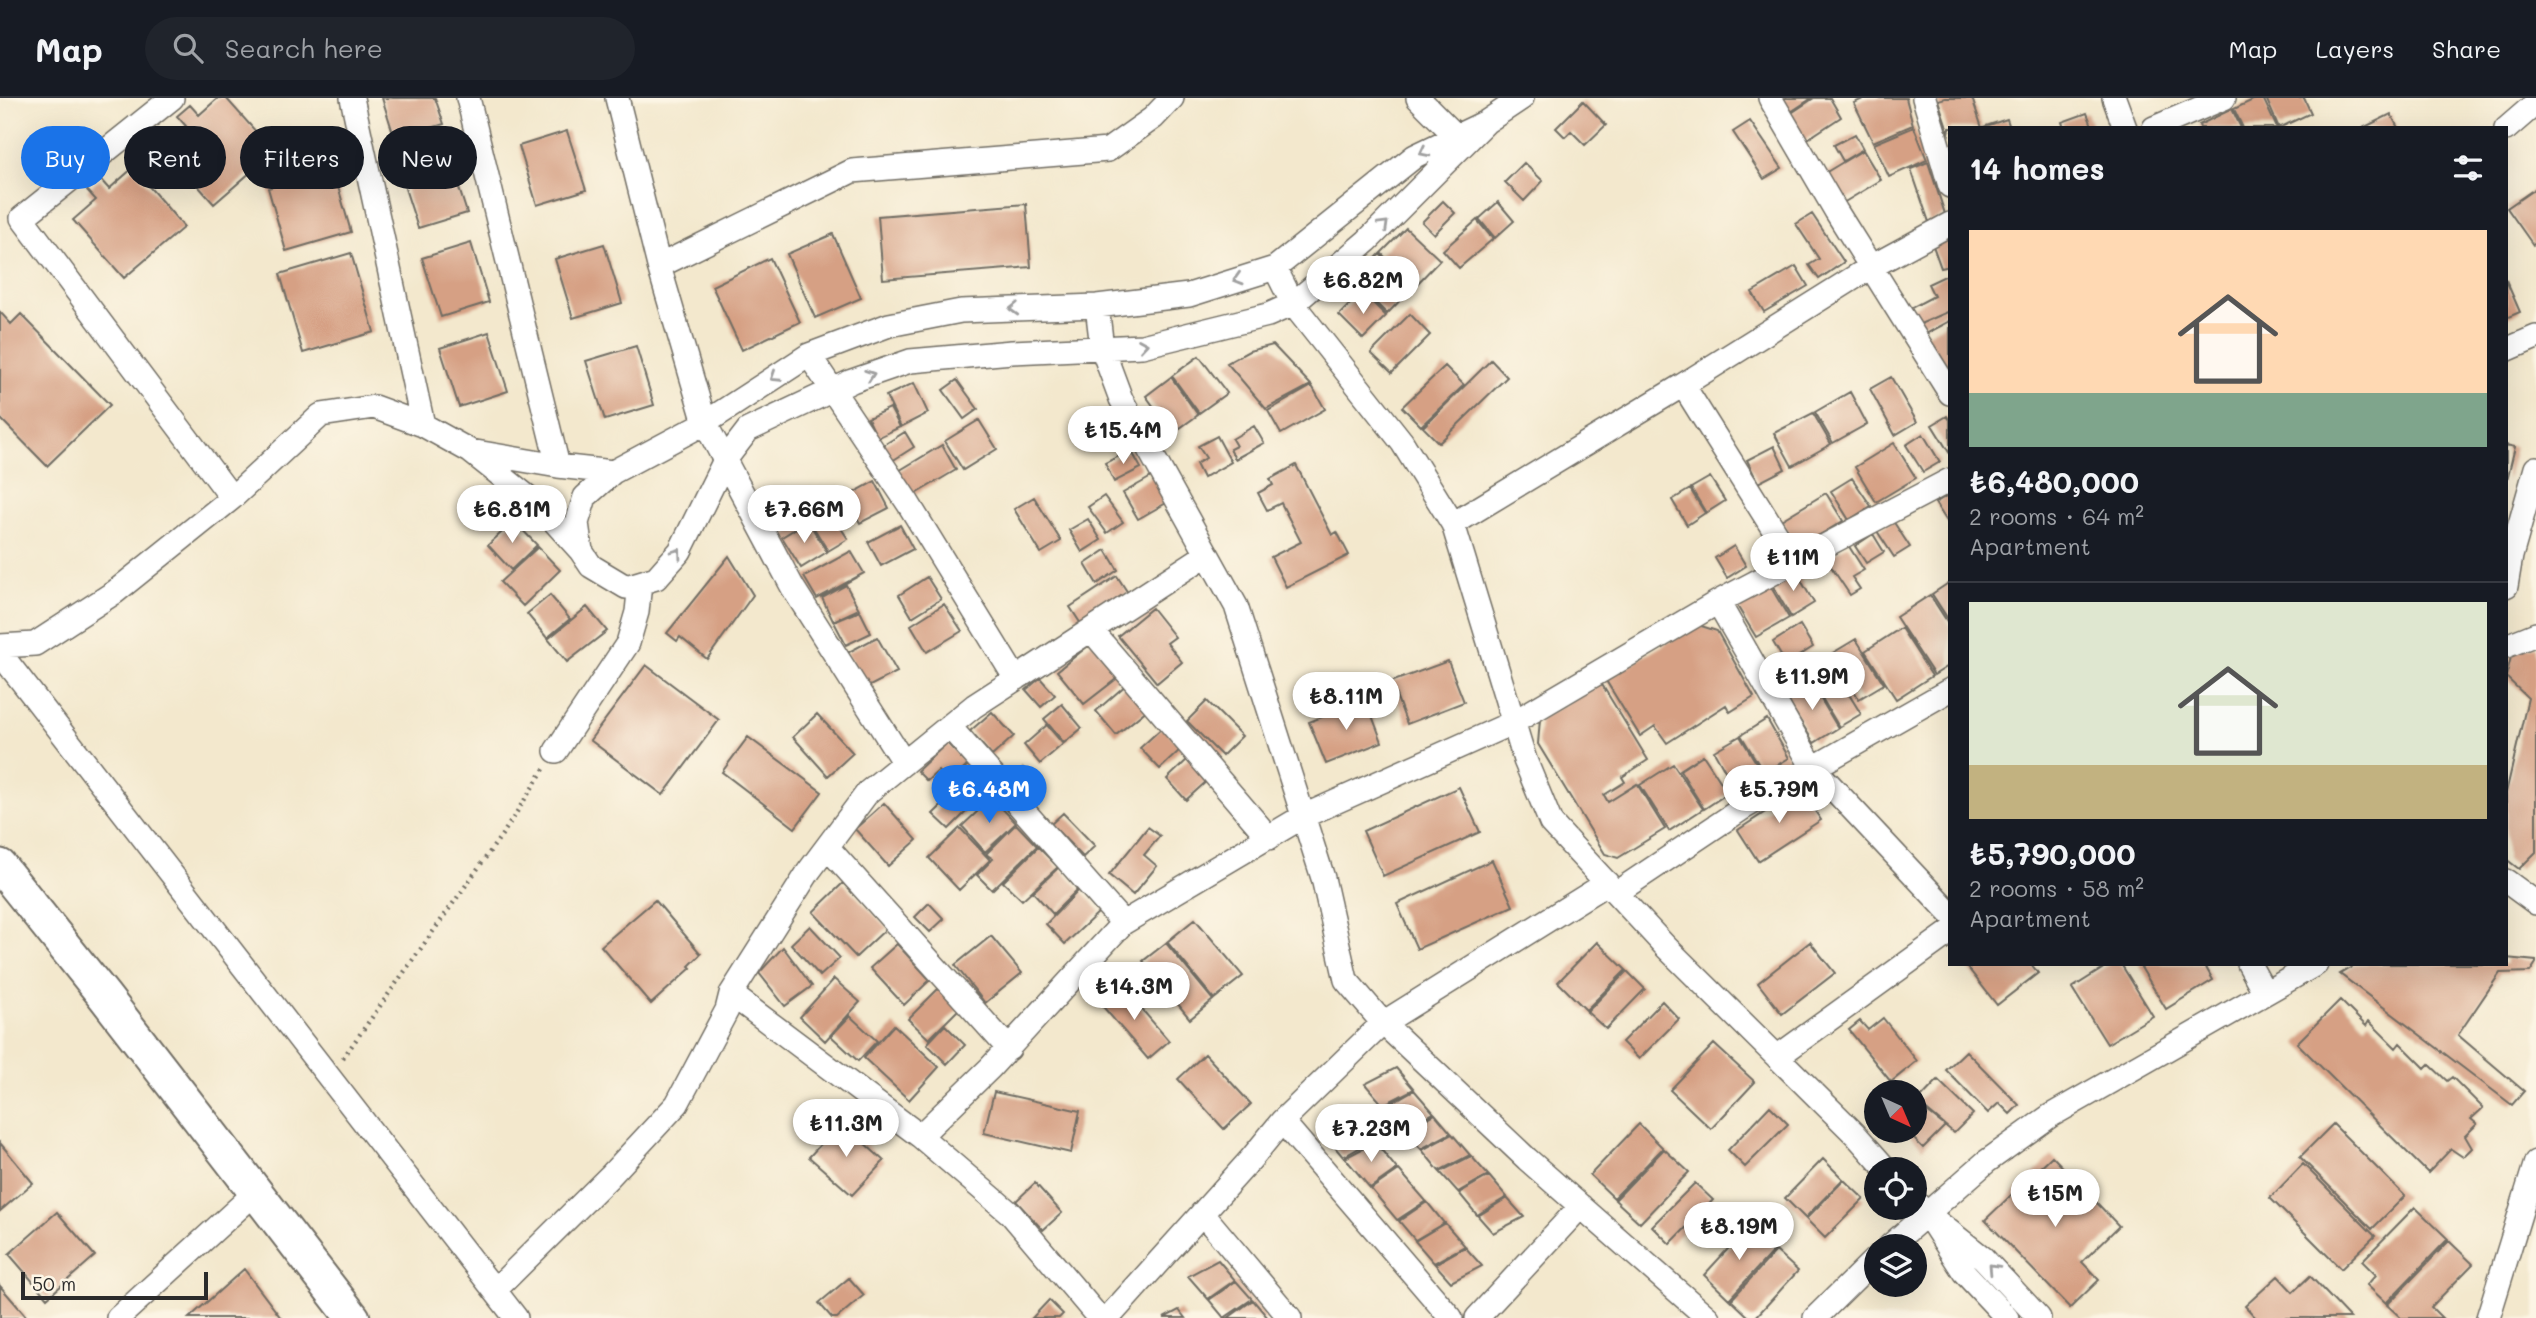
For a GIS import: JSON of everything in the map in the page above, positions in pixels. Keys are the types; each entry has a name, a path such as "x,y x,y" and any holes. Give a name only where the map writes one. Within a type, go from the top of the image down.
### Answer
{"main road":[{"path":"0,866 353,1318"}],"street":[{"path":"172,98 22,218 232,498"},
{"path":"352,98 423,425"},
{"path":"468,98 558,466"},
{"path":"617,98 660,266 705,424 793,588 904,762"},
{"path":"660,266 852,171 1108,150 1153,118 1172,98"},
{"path":"1418,98 1457,137"},
{"path":"582,551 577,523 585,497 613,472 705,424 809,355 889,325 961,312 1097,306 1189,295 1275,268 1415,156 1486,122 1522,98"},
{"path":"1770,98 1948,390"},
{"path":"1924,98 1948,179"},
{"path":"2114,98 2124,126"},
{"path":"2159,126 2224,98"},
{"path":"2508,127 2536,103"},
{"path":"0,646 35,644 115,592 232,498 321,415 374,407 423,425 470,451 543,509 582,551 591,566 626,587 656,578 680,551 725,460 748,430 852,381 910,361 1012,352 1143,346 1268,315 1293,304 1367,242 1486,122"},
{"path":"1453,523 1683,386 1871,267 1948,225"},
{"path":"1275,268 1293,304 1402,442 1453,523 1525,760 1551,823 1666,947 1875,1157"},
{"path":"1097,306 1102,348 1121,399 1236,606 1323,878 1346,980 1383,1023 1527,1159 1708,1318"},
{"path":"2508,349 2536,337"},
{"path":"809,355 908,503 1016,679"},
{"path":"1683,386 1794,562"},
{"path":"470,451 613,472"},
{"path":"2508,574 2536,468"},
{"path":"919,1136 1009,1049 1123,923 1304,816 1514,722 1718,602 1948,481"},
{"path":"495,1290 610,1176 677,1104 726,1010 731,994 809,871 868,792 974,706 1206,555"},
{"path":"556,751 628,643 637,612 640,583"},
{"path":"1718,602 1812,766 1948,911"},
{"path":"1091,630 1269,838"},
{"path":"2508,645 2536,634"},
{"path":"0,653 516,1318"},
{"path":"1108,1318 1282,1121 1383,1023 1812,766 1948,691"},
{"path":"949,726 1123,923"},
{"path":"827,848 1009,1049"},
{"path":"2508,883 2536,904"},
{"path":"1777,1057 1948,933"},
{"path":"2250,966 2265,993"},
{"path":"1927,1202 2050,1116 2312,966"},
{"path":"731,994 919,1136 1011,1214 1099,1318"},
{"path":"1282,1121 1451,1318"},
{"path":"2488,1318 2536,1162"},
{"path":"118,1318 256,1192"},
{"path":"1477,1318 1581,1206"},
{"path":"1202,1213 1290,1318"},
{"path":"1927,1213 1983,1258 2039,1318"},
{"path":"1927,1217 1964,1272 2007,1318"},
{"path":"1899,1234 1910,1220"},
{"path":"1815,1318 1864,1270"}],"path":[{"path":"327,1076 370,1022 506,829 556,751"}],"building":[{"path":"218,98 226,98 251,126 240,126 240,181 214,204 201,189 226,189 226,126 186,126 177,116 190,105 199,115"},
{"path":"382,98 435,98 444,124 437,126 391,126"},
{"path":"1772,98 1812,98 1783,117"},
{"path":"1814,98 1830,98 1841,117 1800,144 1784,118"},
{"path":"1865,98 1906,98 1913,125 1873,142 1854,103"},
{"path":"1972,98 1981,126 1948,126 1948,130 1938,100"},
{"path":"2257,98 2263,98 2276,126 2242,126 2234,109"},
{"path":"2266,98 2304,98 2311,113 2278,126"},
{"path":"1583,101 1606,125 1585,145 1571,131 1565,137 1556,128"},
{"path":"2232,109 2240,126 2199,126"},
{"path":"2087,113 2092,126 2063,126 2062,122"},
{"path":"2391,114 2397,126 2367,126"},
{"path":"2007,119 2009,126 1986,126"},
{"path":"1750,121 1782,168 1764,179 1733,132"},
{"path":"1914,127 1927,160 1889,177 1874,144"},
{"path":"567,131 586,190 537,205 519,146"},
{"path":"1855,134 1863,149 1843,161 1834,145"},
{"path":"1863,150 1881,180 1838,206 1820,176"},
{"path":"1928,162 1945,214 1929,222 1911,169"},
{"path":"1524,163 1543,181 1524,201 1505,182"},
{"path":"124,176 124,189 151,189 184,227 124,278 73,220 96,200 87,190 110,188"},
{"path":"2536,188 2536,243 2533,245 2508,207"},
{"path":"268,189 339,189 351,232 286,251"},
{"path":"405,189 459,189 467,213 418,228"},
{"path":"1443,201 1455,213 1434,234 1422,222"},
{"path":"1498,202 1514,221 1495,238 1479,219"},
{"path":"1026,204 1031,267 883,279 878,216"},
{"path":"1812,214 1844,262 1819,279 1809,265 1819,259 1796,224"},
{"path":"1477,220 1493,239 1459,268 1443,250"},
{"path":"1406,228 1440,260 1414,287 1381,253"},
{"path":"833,234 861,298 815,318 787,254"},
{"path":"1948,237 1948,266 1941,268 1932,243"},
{"path":"471,243 489,302 441,317 422,258"},
{"path":"604,244 622,303 573,318 555,259"},
{"path":"351,253 374,332 303,353 280,274"},
{"path":"1380,254 1412,288 1387,314 1354,281"},
{"path":"770,258 800,322 742,350 712,286"},
{"path":"1796,266 1808,286 1764,312 1752,292"},
{"path":"1948,274 1948,312 1918,325 1911,308 1934,296 1928,284"},
{"path":"2508,285 2520,312 2508,317"},
{"path":"1362,292 1386,316 1363,339 1339,315"},
{"path":"0,312 11,324 21,314 110,405 47,466 0,418"},
{"path":"1410,314 1430,335 1392,373 1371,353"},
{"path":"1948,322 1948,378 1920,337"},
{"path":"489,332 508,391 459,407 440,348"},
{"path":"1273,345 1311,385 1266,409 1227,363 1249,351"},
{"path":"636,346 654,405 605,420 586,361"},
{"path":"1199,356 1227,393 1199,413 1172,376"},
{"path":"1491,360 1507,377 1439,443 1423,427"},
{"path":"1445,366 1464,385 1421,426 1402,407"},
{"path":"1171,377 1198,415 1173,433 1146,396"},
{"path":"1891,377 1917,422 1895,435 1870,389"},
{"path":"957,380 978,409 964,419 943,390"},
{"path":"914,383 928,413 901,427 886,396"},
{"path":"1312,386 1325,409 1281,434 1268,411"},
{"path":"1850,392 1867,424 1833,443 1815,412"},
{"path":"890,408 900,427 877,438 868,418"},
{"path":"1813,413 1831,444 1792,466 1774,433"},
{"path":"1948,417 1948,451 1932,425"},
{"path":"979,420 997,449 963,470 945,441"},
{"path":"1254,426 1264,443 1235,459 1230,449 1236,446 1232,439"},
{"path":"905,432 914,447 892,461 882,446"},
{"path":"1923,434 1940,462 1923,472 1906,445"},
{"path":"1217,436 1231,462 1203,478 1196,464 1206,458 1198,446"},
{"path":"1894,443 1916,478 1876,502 1855,467"},
{"path":"942,445 956,470 912,496 897,472"},
{"path":"2508,445 2515,447 2508,476"},
{"path":"1774,446 1785,469 1758,483 1747,460"},
{"path":"1131,450 1141,468 1114,482 1105,463"},
{"path":"1296,465 1332,535 1337,532 1349,555 1286,587 1271,557 1301,542 1281,503 1267,510 1258,493 1273,485 1270,479"},
{"path":"1153,476 1168,502 1138,519 1123,493"},
{"path":"1710,477 1725,501 1706,513 1691,488"},
{"path":"1852,478 1871,506 1849,520 1831,491"},
{"path":"875,481 889,508 860,523 846,497"},
{"path":"1690,489 1705,513 1687,525 1672,500"},
{"path":"1826,493 1843,521 1798,548 1781,520"},
{"path":"1948,495 1948,523 1935,503"},
{"path":"1104,496 1123,522 1107,533 1088,507"},
{"path":"1034,497 1061,541 1041,553 1014,509"},
{"path":"828,508 848,539 828,551 809,520"},
{"path":"1088,519 1101,540 1082,552 1069,530"},
{"path":"514,521 537,545 511,570 488,545"},
{"path":"808,521 827,552 801,568 782,537"},
{"path":"1893,521 1910,547 1894,557 1877,531"},
{"path":"900,525 913,549 881,566 868,542"},
{"path":"1873,534 1884,552 1866,563 1855,546"},
{"path":"1848,545 1864,570 1852,577 1860,589 1850,595 1826,559"},
{"path":"1734,546 1746,566 1727,578 1715,558"},
{"path":"538,547 560,570 523,606 500,582"},
{"path":"1106,550 1118,570 1097,584 1085,564"},
{"path":"851,551 864,573 817,599 804,577"},
{"path":"729,556 753,595 707,659 680,637 677,641 667,633"},
{"path":"1795,570 1814,603 1791,617 1771,583"},
{"path":"1117,576 1128,593 1081,624 1070,607"},
{"path":"927,577 941,599 912,617 899,595"},
{"path":"1948,583 1948,619 1932,594"},
{"path":"1769,584 1789,618 1756,637 1736,604"},
{"path":"846,585 859,609 833,621 822,598"},
{"path":"550,595 570,619 547,638 527,614"},
{"path":"1930,595 1948,623 1948,666 1934,675 1896,617"},
{"path":"944,604 962,631 927,652 911,625"},
{"path":"587,607 607,631 567,662 548,639"},
{"path":"1152,608 1175,637 1167,643 1182,662 1157,683 1118,636"},
{"path":"860,611 871,633 846,645 834,622"},
{"path":"1698,625 1717,631 1754,697 1730,712 1726,705 1667,743 1655,726 1640,736 1605,679"},
{"path":"1800,625 1813,647 1786,664 1773,642"},
{"path":"1901,628 1932,676 1896,699 1865,651"},
{"path":"877,637 897,672 866,688 847,653"},
{"path":"1856,639 1884,684 1859,699 1831,654"},
{"path":"1093,642 1120,676 1084,704 1057,671"},
{"path":"2536,646 2536,852 2519,869 2508,861 2508,784 2528,698 2508,679 2513,649"},
{"path":"1797,659 1809,679 1785,695 1772,674"},
{"path":"1448,661 1464,702 1407,724 1391,682"},
{"path":"646,665 719,720 663,795 590,740"},
{"path":"1837,675 1861,714 1839,727 1816,688"},
{"path":"1040,678 1055,695 1041,707 1026,690"},
{"path":"1810,681 1838,728 1814,743 1785,696"},
{"path":"1601,683 1648,760 1622,777 1625,782 1604,795 1608,802 1637,784 1665,829 1618,858 1605,854 1538,744 1540,719"},
{"path":"1127,684 1148,709 1116,735 1096,711"},
{"path":"1366,700 1382,742 1326,764 1309,722"},
{"path":"1207,701 1242,736 1222,756 1187,721"},
{"path":"1062,704 1082,728 1064,743 1044,719"},
{"path":"992,712 1014,736 992,756 970,731"},
{"path":"817,714 853,753 828,776 793,737"},
{"path":"1767,719 1789,758 1764,773 1741,735"},
{"path":"1047,725 1063,744 1040,764 1024,745"},
{"path":"1163,727 1182,748 1160,769 1140,748"},
{"path":"1740,736 1763,774 1736,790 1714,751"},
{"path":"748,737 822,792 795,828 722,772"},
{"path":"947,743 968,765 949,783 938,771 927,781 917,771"},
{"path":"1703,755 1728,793 1704,809 1680,770"},
{"path":"1189,758 1208,780 1186,800 1167,779"},
{"path":"1673,764 1703,809 1669,831 1640,785"},
{"path":"1023,768 1042,786 1031,796 1013,778"},
{"path":"973,775 988,790 949,829 933,814"},
{"path":"1459,787 1480,832 1383,876 1363,831"},
{"path":"1800,789 1821,820 1758,861 1738,830"},
{"path":"992,798 1016,823 985,852 962,826"},
{"path":"884,803 917,840 888,866 855,829"},
{"path":"1063,813 1095,846 1083,857 1051,824"},
{"path":"1016,824 1037,846 992,890 977,875 993,859 986,854"},
{"path":"1148,827 1160,836 1144,855 1157,866 1133,895 1109,875"},
{"path":"960,828 990,860 959,890 929,858"},
{"path":"1038,847 1058,867 1022,900 1003,882"},
{"path":"1492,860 1513,906 1417,949 1397,904"},
{"path":"1059,867 1079,888 1053,914 1033,892"},
{"path":"843,883 887,928 856,957 813,912"},
{"path":"1080,889 1100,911 1065,944 1046,924"},
{"path":"655,900 701,954 689,966 691,968 651,1004 601,946"},
{"path":"929,903 944,919 930,932 915,917"},
{"path":"1195,919 1243,976 1214,999 1167,942"},
{"path":"810,926 840,958 820,976 791,944"},
{"path":"991,936 1022,973 985,1003 955,965"},
{"path":"1597,942 1626,970 1586,1010 1558,982"},
{"path":"1810,942 1835,973 1782,1014 1758,983"},
{"path":"1166,943 1213,1000 1190,1019 1143,961"},
{"path":"897,944 930,980 904,1005 870,968"},
{"path":"783,947 812,986 785,1006 759,973"},
{"path":"2508,958 2536,961 2530,972 2500,973 2458,1035 2524,1091 2512,1105 2340,974 2354,966 2508,966"},
{"path":"1967,966 2033,966 2038,973 1997,1005"},
{"path":"2107,966 2122,966 2153,1016 2107,1044 2072,988"},
{"path":"2140,966 2205,966 2213,980 2166,1009"},
{"path":"1627,971 1645,989 1606,1029 1587,1012"},
{"path":"834,979 860,1002 825,1041 800,1017"},
{"path":"1120,984 1169,1041 1148,1059 1099,1002"},
{"path":"940,987 961,1007 929,1039 908,1019"},
{"path":"2340,1000 2366,1026 2369,1021 2396,1048 2400,1043 2425,1068 2429,1064 2447,1081 2452,1077 2483,1108 2471,1119 2477,1124 2465,1136 2472,1148 2463,1157 2451,1149 2428,1173 2297,1043"},
{"path":"1662,1001 1679,1019 1639,1059 1622,1042"},
{"path":"850,1016 877,1041 858,1061 831,1036"},
{"path":"1883,1018 1917,1061 1893,1080 1889,1080 1849,1030 1860,1021 1868,1030"},
{"path":"894,1025 939,1067 909,1100 864,1058"},
{"path":"945,1025 965,1045 947,1064 927,1044"},
{"path":"1714,1044 1755,1082 1711,1129 1670,1090"},
{"path":"1966,1051 2019,1105 2010,1114 1999,1103 1988,1113 1946,1070"},
{"path":"1205,1054 1251,1104 1224,1129 1178,1079"},
{"path":"1396,1068 1414,1089 1383,1105 1365,1084"},
{"path":"1938,1080 1973,1114 1954,1133 1927,1110 1927,1092"},
{"path":"1414,1090 1434,1113 1403,1129 1384,1107"},
{"path":"994,1092 1080,1111 1071,1153 984,1133"},
{"path":"860,1099 883,1120 864,1141 842,1120"},
{"path":"1770,1106 1788,1124 1745,1167 1728,1150"},
{"path":"1927,1112 1945,1126 1923,1148 1918,1143 1927,1143"},
{"path":"1435,1114 1451,1133 1421,1149 1404,1130"},
{"path":"1354,1118 1373,1140 1343,1157 1324,1134"},
{"path":"841,1122 884,1161 852,1195 809,1157"},
{"path":"1639,1124 1663,1148 1614,1198 1590,1175"},
{"path":"2333,1124 2405,1196 2372,1229 2300,1157"},
{"path":"1452,1134 1470,1155 1439,1171 1422,1150"},
{"path":"1375,1142 1397,1169 1370,1188 1345,1158"},
{"path":"0,1143 33,1183 0,1211"},
{"path":"1664,1149 1689,1172 1640,1223 1615,1200"},
{"path":"1471,1156 1488,1175 1458,1192 1440,1172"},
{"path":"2052,1156 2119,1226 2082,1262 2099,1280 2070,1308 1985,1220"},
{"path":"1823,1159 1843,1179 1805,1218 1785,1198"},
{"path":"2303,1164 2375,1236 2341,1269 2270,1198"},
{"path":"1399,1170 1426,1201 1397,1220 1371,1189"},
{"path":"1489,1176 1507,1197 1477,1215 1459,1193"},
{"path":"1844,1180 1864,1199 1825,1238 1806,1219"},
{"path":"1035,1183 1062,1213 1043,1230 1016,1201"},
{"path":"1695,1183 1713,1200 1670,1244 1652,1226"},
{"path":"1507,1198 1524,1217 1493,1233 1478,1216"},
{"path":"1427,1202 1444,1223 1415,1240 1399,1221"},
{"path":"2415,1207 2448,1239 2386,1303 2367,1285 2376,1275 2362,1261"},
{"path":"57,1212 95,1256 47,1298 9,1254"},
{"path":"1445,1223 1465,1246 1434,1263 1415,1241"},
{"path":"1749,1226 1775,1249 1729,1299 1704,1275"},
{"path":"2449,1241 2473,1264 2431,1307 2442,1318 2401,1318 2387,1305"},
{"path":"1465,1247 1482,1266 1451,1282 1435,1264"},
{"path":"1776,1251 1798,1271 1755,1318 1750,1318 1731,1300"},
{"path":"1218,1260 1235,1280 1208,1299 1188,1276"},
{"path":"244,1269 281,1318 189,1318"},
{"path":"2278,1276 2293,1292 2310,1276 2350,1318 2256,1318 2245,1306"},
{"path":"849,1278 864,1295 837,1318 832,1318 819,1303"},
{"path":"1236,1281 1252,1299 1224,1318 1209,1300"},
{"path":"0,1286 26,1316 24,1318 0,1318"},
{"path":"1049,1300 1063,1314 1059,1318 1032,1318"},
{"path":"1253,1300 1268,1318 1228,1318"},
{"path":"1179,1310 1185,1318 1164,1318"}]}
